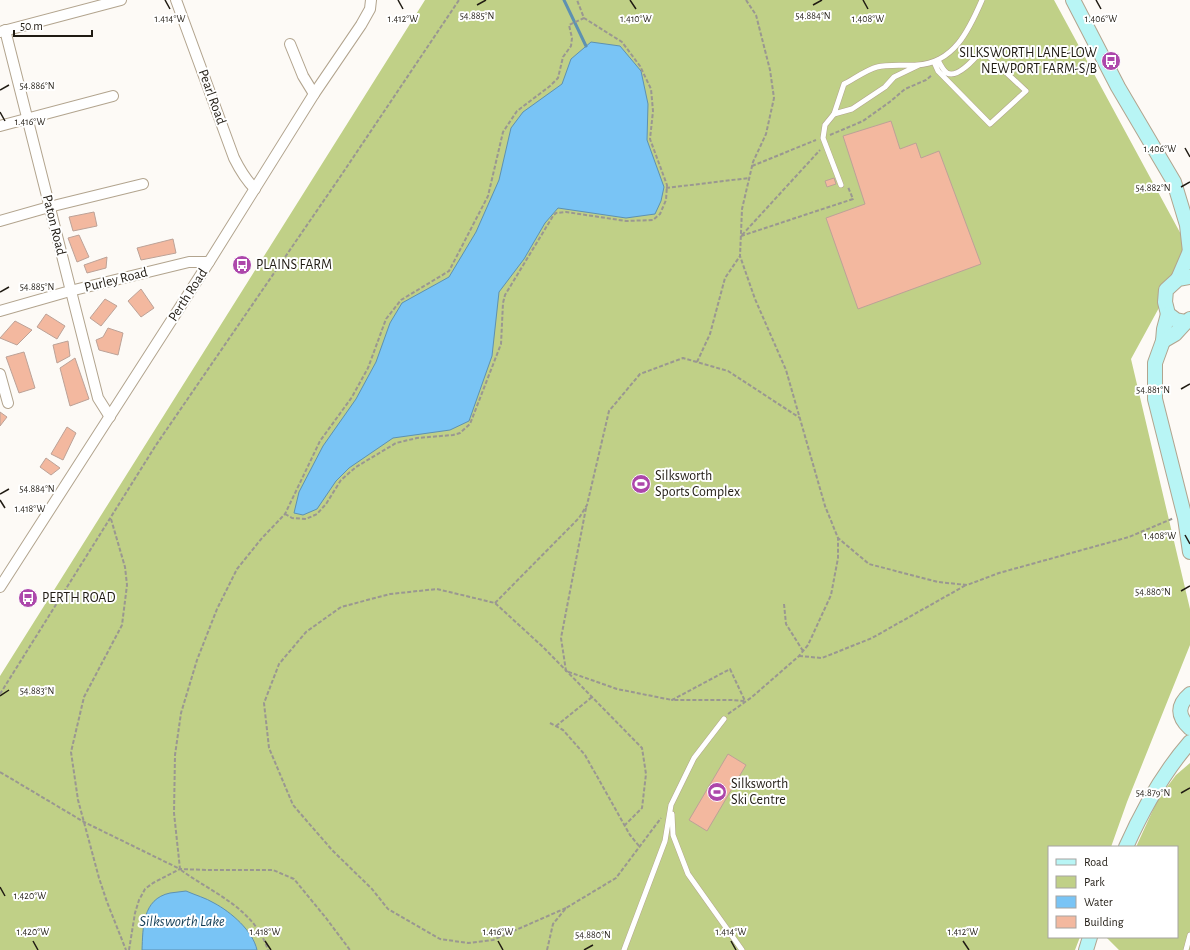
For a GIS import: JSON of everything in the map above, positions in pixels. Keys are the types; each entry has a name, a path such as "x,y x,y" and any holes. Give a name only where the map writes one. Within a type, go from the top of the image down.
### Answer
{"street":[{"path":"3,31 121,0"},
{"name":"Pearl Road","path":"176,0 237,164 246,180 255,189"},
{"name":"Perth Road","path":"0,587 209,262 314,94 361,25 370,9 371,0"},
{"path":"1073,0 1118,87 1174,182 1187,225 1190,252 1184,278 1166,290 1168,314 1164,329 1163,341 1155,363 1155,399 1185,518 1190,552"},
{"name":"Paton Road","path":"3,31 28,118 70,291 98,398 110,417"},
{"path":"290,44 303,76 314,94"},
{"path":"0,126 113,96"},
{"path":"0,221 49,206 143,184"},
{"name":"Purley Road","path":"0,311 70,291 189,262 209,262"},
{"path":"1168,314 1176,320 1188,321"},
{"path":"1163,341 1175,334 1188,321"},
{"path":"0,374 8,403"},
{"path":"1175,759 1187,725 1181,717 1180,710 1187,696 1190,683"},
{"path":"1126,846 1155,788 1175,759 1190,742"},
{"path":"1086,950 1090,938"}],"lane":[{"path":"840,185 823,138 825,125 834,114 844,84 876,67 919,65 936,61 956,46 971,26 982,0"},
{"path":"982,50 1026,91 990,124 938,71 936,61 946,72 952,74 962,70 982,50"},
{"path":"834,114 852,109 885,87 894,77 919,65"},
{"path":"624,950 665,841 671,805 694,758 724,719"},
{"path":"671,805 673,835 688,874 742,950"},
{"path":"1186,950 1190,935"}],"path":[{"path":"0,694 160,439 340,177 458,0"},
{"path":"285,514 292,518 306,519 317,514 326,504 341,480 356,467 396,443 417,438 453,435 460,433 470,424 501,344 503,303 505,295 556,213 566,212 626,221 653,220 660,214 665,203 667,185 650,139 653,112 651,89 640,66 622,42 584,18 577,0"},
{"path":"724,719 730,712 745,702 799,656 808,645 831,595 838,558 838,538 825,506 786,370 754,299 740,256 742,209 752,166 766,134 774,98 770,70 756,15 746,0"},
{"path":"180,869 174,813 174,755 180,713 197,660 217,609 237,569 262,538 285,514 320,441 352,397 368,368 386,319 401,300 449,271 488,196 504,132 517,111 550,86 558,78 563,57 571,46 572,38 569,25 584,18"},
{"path":"752,166 863,121 905,89 926,80 938,71"},
{"path":"741,236 825,144"},
{"path":"666,188 749,178"},
{"path":"741,236 853,199 847,184 840,185"},
{"path":"697,362 710,334 725,278 740,256"},
{"path":"566,670 561,638 587,505 609,411 640,374 683,358 728,371 800,418"},
{"path":"495,603 579,518 587,505"},
{"path":"799,656 822,658 872,638 967,585 999,573 1129,537 1179,516"},
{"path":"111,519 125,567 127,585 122,625 84,697 71,752 78,800 84,822 105,896 126,950"},
{"path":"838,538 869,564 938,582 967,585"},
{"path":"625,825 642,808 646,774 642,748 543,646 495,603 437,589 390,594 341,607 306,632 279,664 264,703 269,748 293,805 332,850 372,889 388,909 440,939 468,943 493,940 566,908 616,878 671,805"},
{"path":"784,604 786,624 803,651"},
{"path":"672,700 730,669 745,702"},
{"path":"566,670 617,689 672,700 731,700 745,702"},
{"path":"556,726 592,697"},
{"path":"550,723 563,730 585,755 630,835 639,846"},
{"path":"0,772 84,822 180,869 196,881 241,909 264,939 268,950"},
{"path":"129,950 135,913 139,900 145,890 153,883 180,869 273,870 294,879 350,950"},
{"path":"547,950 553,924 566,908"}],"green space":[{"name":"Silksworth Sports Complex","path":"425,0 1054,0 1190,251 1131,359 1190,609 1190,645 1127,802 1111,846 1048,846 1048,938 1080,938 1075,950 0,950 0,676"},
{"path":"1190,763 1190,950 1119,950 1107,938 1178,938 1178,846 1136,846 1158,799 1176,775"}],"water":[{"path":"591,42 620,46 641,71 648,104 647,140 664,187 661,201 655,214 626,218 558,208 545,223 524,259 499,292 492,356 469,421 450,430 393,438 349,468 336,481 317,509 303,515 294,513 299,492 323,446 356,399 376,362 390,323 402,303 449,277 476,232 499,180 511,128 523,112 562,84 571,59"},
{"name":"Silksworth Lake","path":"186,891 211,901 227,911 246,929 255,943 257,950 142,950 144,924 149,908 154,901 161,896 170,893"}],"building":[{"path":"891,121 900,149 916,143 921,158 939,151 981,264 858,309 826,218 865,204 843,136"},
{"path":"834,178 836,184 827,187 825,181"},
{"path":"94,212 97,226 73,231 69,217"},
{"path":"79,235 89,257 77,262 68,238"},
{"path":"173,239 176,253 141,260 137,248"},
{"path":"107,257 106,268 87,273 84,265"},
{"path":"141,289 154,308 141,317 128,301"},
{"path":"105,299 117,306 101,326 90,318"},
{"path":"46,314 65,326 57,339 37,327"},
{"path":"15,321 32,330 17,345 0,338"},
{"path":"108,328 123,333 118,355 99,350 96,340 103,337"},
{"path":"68,341 70,356 57,363 53,345"},
{"path":"24,352 35,388 19,393 6,357"},
{"path":"75,358 89,399 70,406 60,368"},
{"path":"0,412 7,417 0,426"},
{"path":"67,427 76,433 63,460 51,454"},
{"path":"46,458 60,468 51,475 40,467"},
{"name":"Silksworth Ski Centre","path":"728,754 746,765 707,831 689,820"}],"waterway":[{"path":"564,0 586,46"}],"place":[{"name":"SILKSWORTH LANE-LOW NEWPORT FARM-S/B","path":"1111,61"},
{"name":"PLAINS FARM","path":"242,265"},
{"name":"Silksworth Sports Complex","path":"641,484"},
{"name":"PERTH ROAD","path":"28,598"},
{"name":"Silksworth Ski Centre","path":"717,792"}]}
